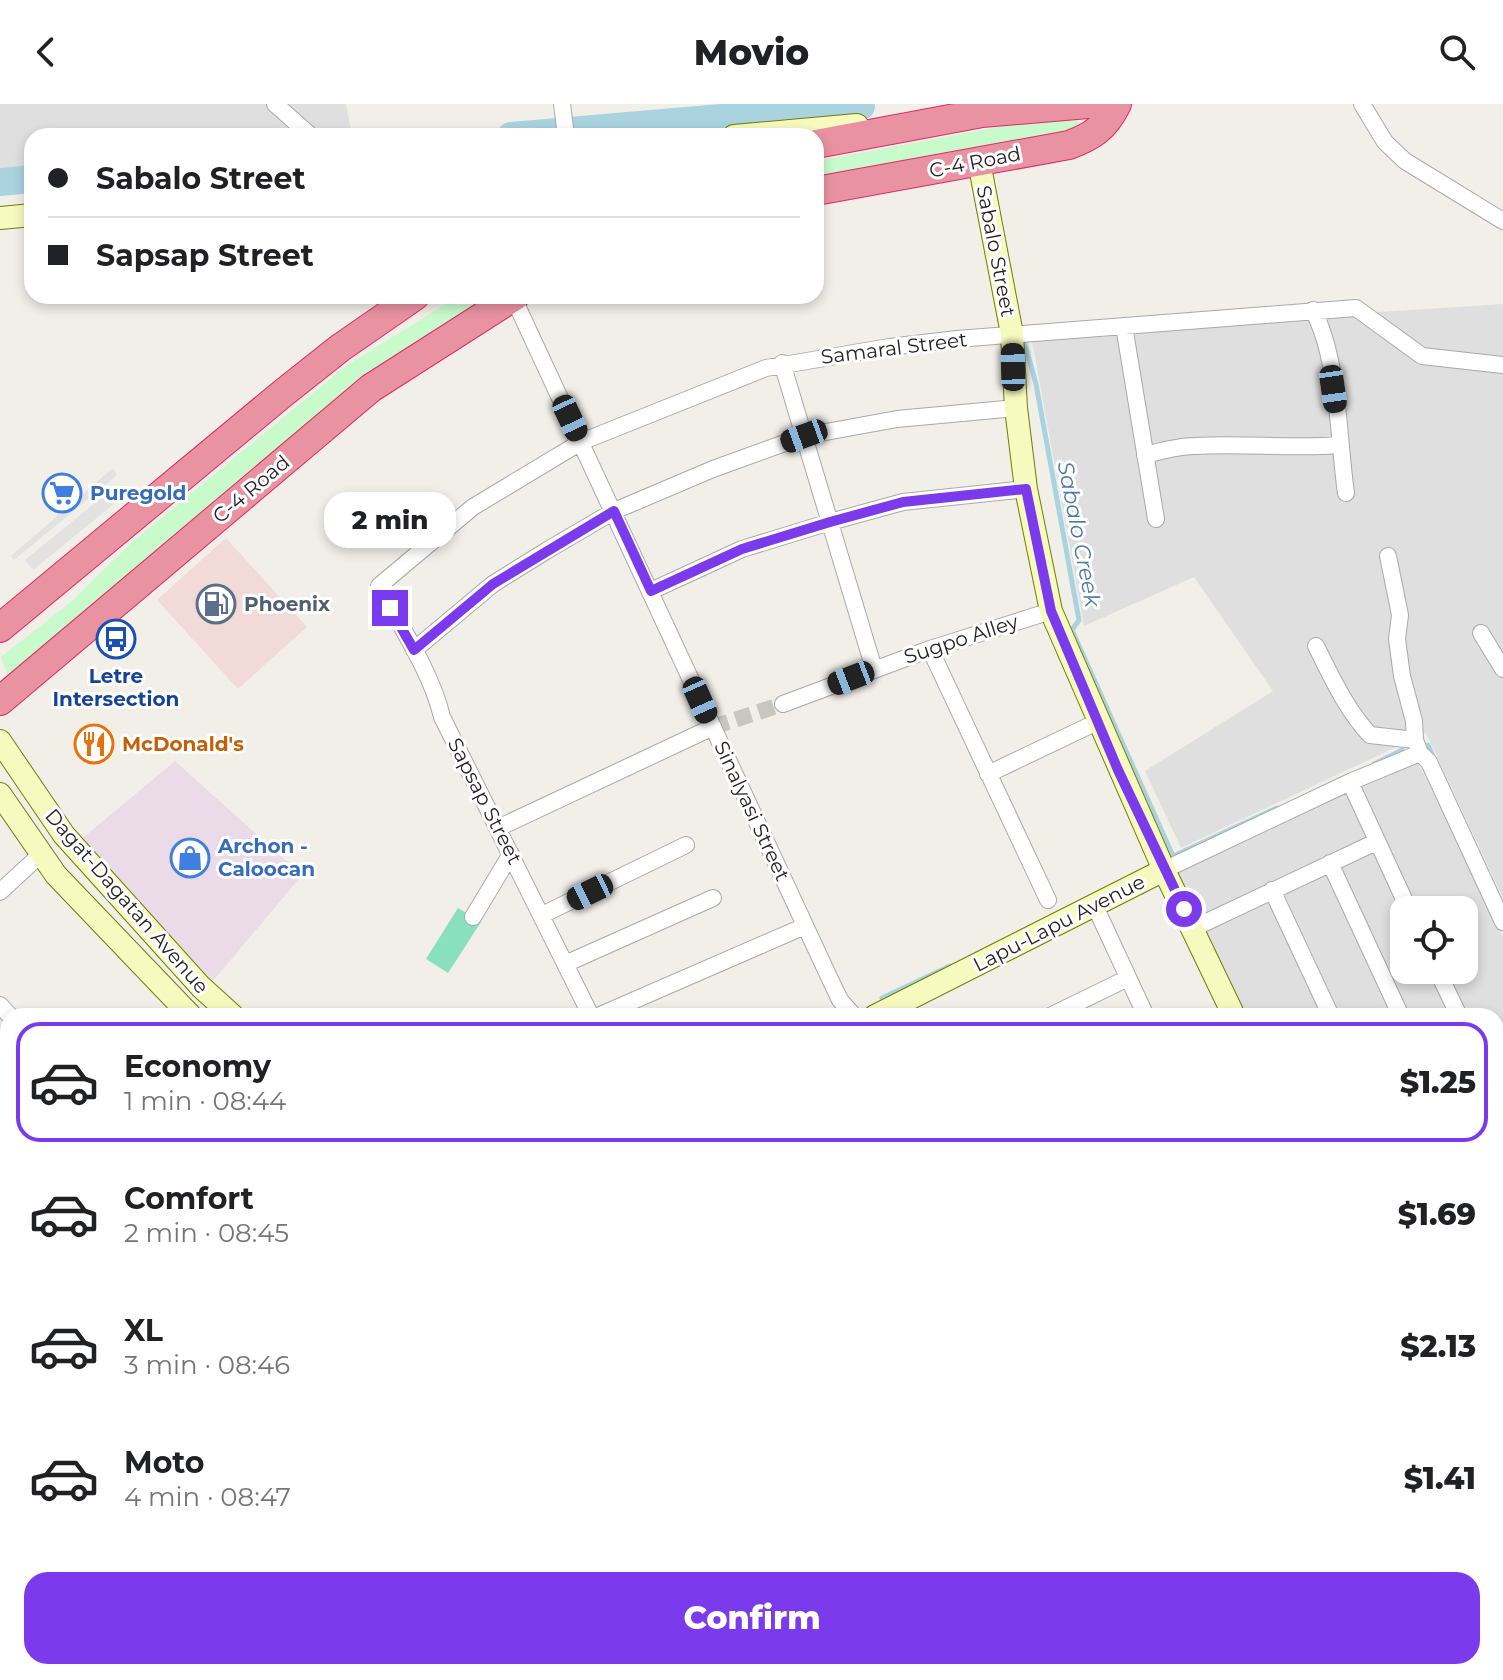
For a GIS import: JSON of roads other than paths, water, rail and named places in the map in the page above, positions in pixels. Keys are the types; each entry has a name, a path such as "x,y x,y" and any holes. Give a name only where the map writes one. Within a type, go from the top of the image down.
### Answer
{"highway":[{"path":"824,143 982,113 1088,104"},
{"name":"C-4 Road","path":"824,190 1069,145 1090,137 1109,119 1117,104"},
{"path":"0,628 282,394 340,348 403,304"},
{"name":"C-4 Road","path":"0,701 371,388 503,304"}],"street":[{"path":"275,104 302,128"},
{"path":"562,104 565,128"},
{"path":"1362,104 1385,142 1405,161 1503,221"},
{"path":"820,128 982,113"},
{"name":"Sabalo Street","path":"979,162 1012,334 1016,408 1026,489 1051,611 1097,722 1230,1008"},
{"path":"0,218 24,216"},
{"name":"Sinalyasi Street","path":"517,304 805,926 840,1000 847,1008"},
{"name":"Samaral Street","path":"379,586 473,507 581,442 782,363 889,347 1012,334 1356,308 1422,356 1503,365"},
{"path":"1313,310 1321,325 1329,366 1346,493"},
{"path":"1124,326 1156,519"},
{"path":"782,363 874,669"},
{"path":"414,650 493,584 614,511 713,469 804,436 897,419 1016,408"},
{"path":"1145,455 1190,446 1235,444 1300,448 1341,445"},
{"path":"651,591 742,549 903,502 1026,489"},
{"path":"1388,556 1400,615 1397,639 1402,676 1414,721 1417,747 1429,762 1503,922"},
{"name":"Sapsap Street","path":"379,586 414,650 435,693 442,717 587,1008"},
{"name":"Sugpo Alley","path":"783,704 930,649 1051,611"},
{"path":"1481,633 1503,669"},
{"path":"1316,646 1340,693 1370,735 1417,747"},
{"path":"930,649 1048,900"},
{"path":"988,774 1097,722"},
{"path":"498,828 713,727"},
{"name":"Dagat-Dagatan Avenue","path":"0,741 64,835 201,987 224,1008"},
{"name":"Lapu-Lapu Avenue","path":"891,1008 1094,904 1417,747"},
{"path":"1350,782 1402,896"},
{"name":"Dagat-Dagatan Avenue","path":"0,794 56,875 183,1008"},
{"path":"1194,928 1376,842"},
{"path":"542,915 686,845"},
{"path":"473,917 511,854"},
{"path":"0,892 40,855"},
{"path":"1330,863 1397,1008"},
{"path":"1272,890 1327,1008"},
{"path":"565,964 713,898"},
{"path":"1094,904 1142,1008"},
{"path":"616,1008 805,926"},
{"path":"1066,1008 1128,978"},
{"path":"1444,984 1455,1008"}],"waterway":[{"path":"604,128 861,106"},
{"path":"0,182 24,180"},
{"name":"Sabalo Creek","path":"1024,340 1036,384 1079,620 1072,630 1173,856"},
{"path":"1428,745 1434,759"},
{"path":"1374,764 1402,750"},
{"path":"1167,859 1277,808"},
{"path":"882,998 950,966"}],"tunnel":[{"path":"713,727 783,704"}],"place":[{"name":"Puregold","path":"62,493"},
{"name":"Phoenix","path":"216,604"},
{"name":"Letre Intersection","path":"116,639"},
{"name":"McDonald's","path":"94,744"},
{"name":"Archon - Caloocan","path":"190,858"}]}
